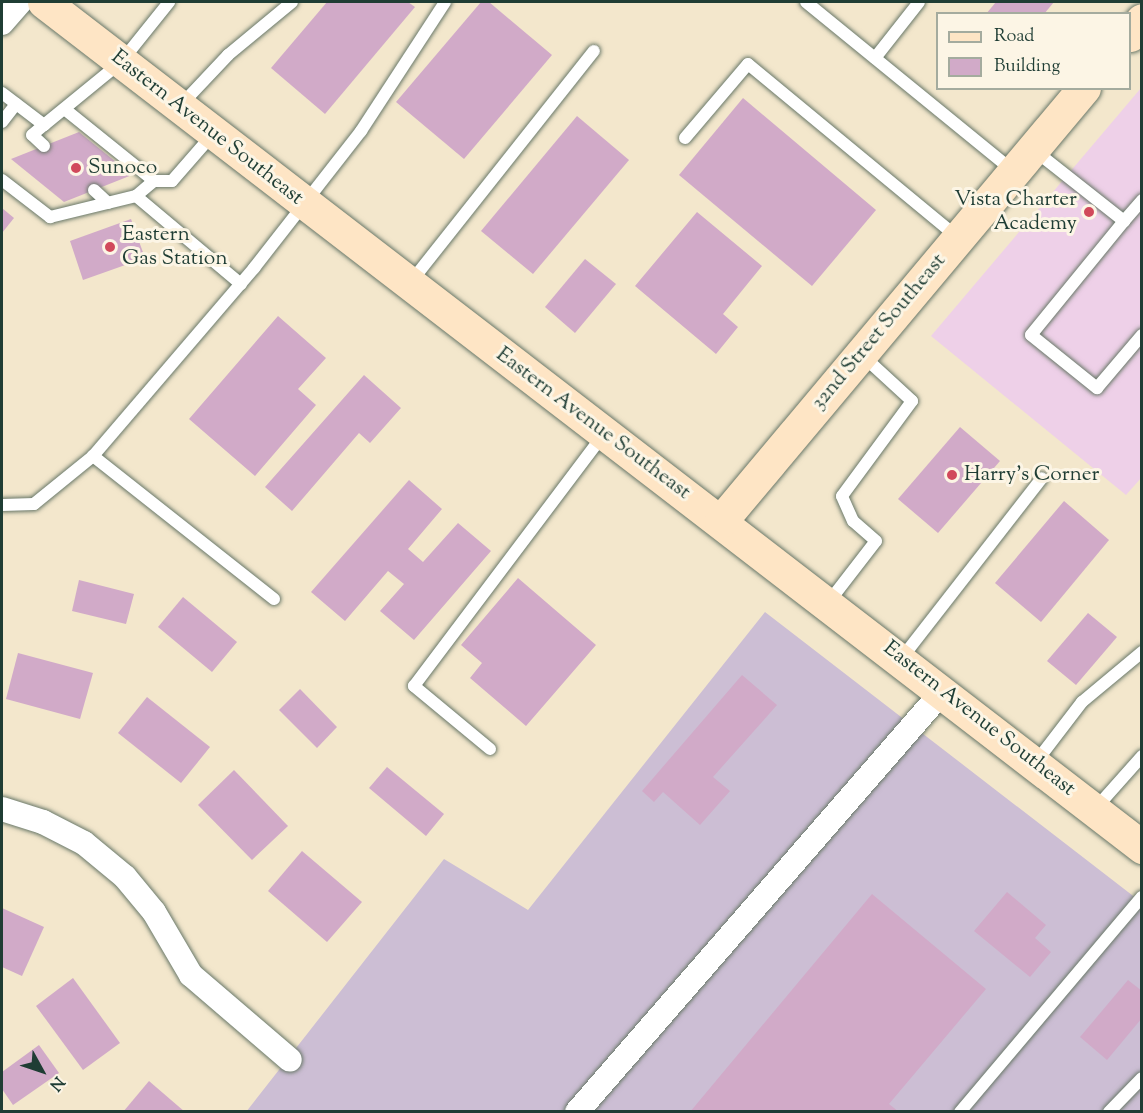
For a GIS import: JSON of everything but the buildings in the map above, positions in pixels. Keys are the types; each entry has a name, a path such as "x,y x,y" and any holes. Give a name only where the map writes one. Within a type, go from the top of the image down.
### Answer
{"main road":[{"name":"Eastern Avenue Southeast","path":"44,2 604,434 1036,762 1142,847"},
{"path":"1131,33 1142,20"},
{"name":"32nd Street Southeast","path":"720,521 1082,90"}],"street":[{"path":"2,23 20,2"},
{"path":"577,1112 943,691"},
{"path":"2,809 43,822 84,843 125,877 154,912 191,975 290,1060"}],"lane":[{"path":"44,146 32,135 67,111 121,62 169,2"},
{"path":"179,107 221,61 292,2"},
{"path":"2,505 34,504 93,456 241,284 367,122 445,2"},
{"path":"806,2 875,58 1023,160 1124,221"},
{"path":"875,58 919,2"},
{"path":"409,284 594,51"},
{"path":"685,138 748,64 957,238"},
{"path":"2,93 44,125"},
{"path":"2,122 16,104"},
{"path":"67,111 154,181 172,181 213,133"},
{"path":"2,180 50,217 136,196 154,181"},
{"path":"94,190 108,203"},
{"path":"136,196 241,284"},
{"path":"1142,200 1031,335 1097,388 1142,335"},
{"path":"828,603 876,541 849,516 842,496 912,401 861,354"},
{"path":"490,749 414,686 604,434"},
{"path":"93,456 274,599"},
{"path":"901,659 1042,478"},
{"path":"1036,762 1082,702 1142,652"},
{"path":"1095,810 1142,756"},
{"path":"960,1112 1142,897"},
{"path":"1109,1112 1142,1078"}],"shaded area":[{"name":"Vista Charter Academy","path":"1141,88 1142,477 1126,495 931,336"},
{"path":"765,612 1141,902 1141,1111 246,1112 444,859 528,910"}],"place":[{"name":"Sunoco","path":"76,168"},
{"name":"Vista Charter Academy","path":"1089,212"},
{"name":"Eastern Gas Station","path":"110,247"},
{"name":"Harry's Corner","path":"952,475"}]}
